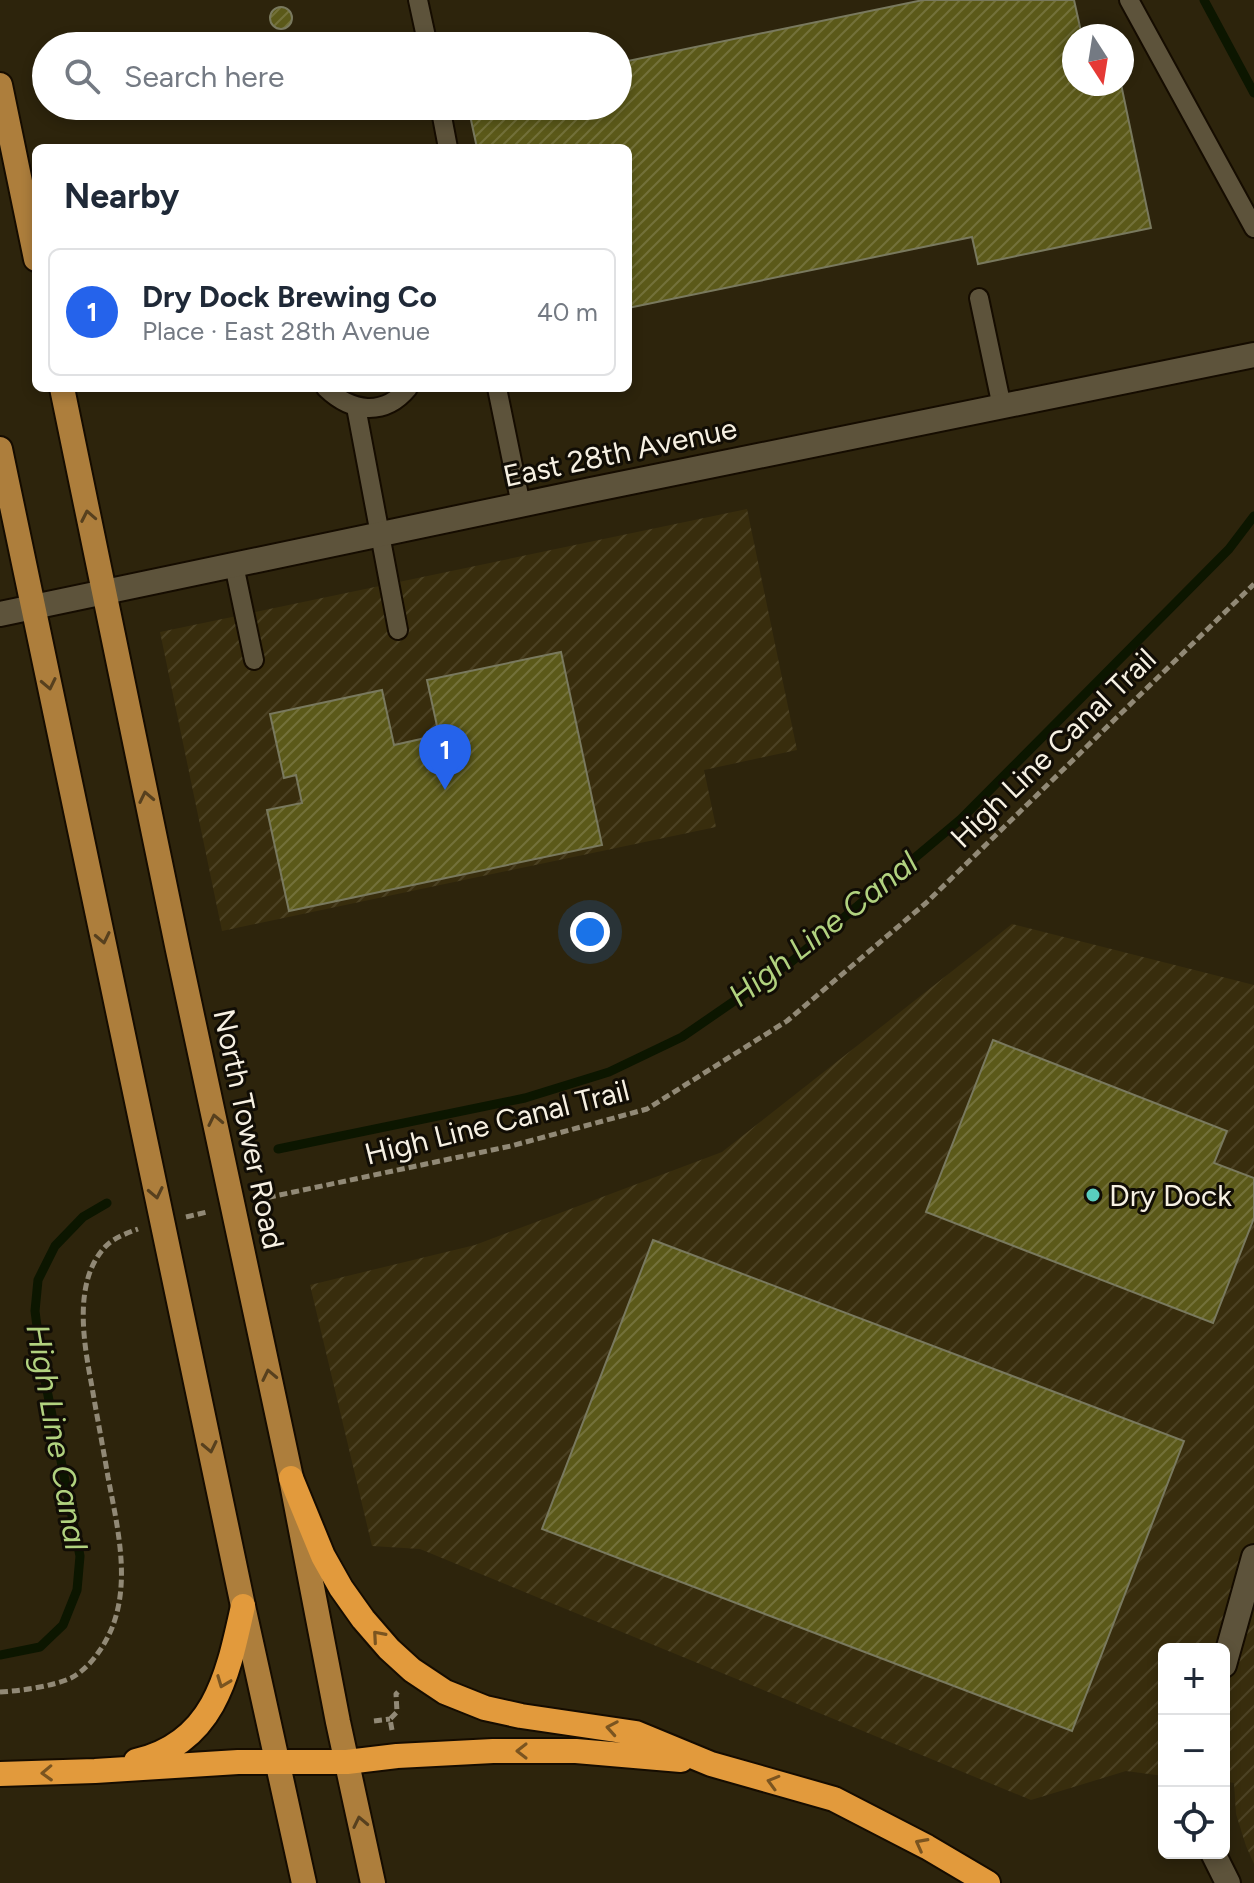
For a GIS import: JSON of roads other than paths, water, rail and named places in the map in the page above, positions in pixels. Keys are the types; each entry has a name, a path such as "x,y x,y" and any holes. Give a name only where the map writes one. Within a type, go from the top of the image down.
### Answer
{"highway":[{"path":"291,1478 323,1556 363,1619 412,1670 445,1692 485,1708 521,1716 636,1733 711,1764 834,1799 988,1883"},
{"path":"95,1771 150,1758 181,1741 201,1721 214,1704 224,1682 243,1606"},
{"path":"0,1774 238,1762 347,1762 493,1751 576,1751 711,1764"}],"main road":[{"path":"0,85 32,240"},
{"name":"North Tower Road","path":"63,392 373,1883"},
{"path":"0,449 304,1883"}],"street":[{"name":"East 28th Avenue","path":"0,614 1254,355"},
{"path":"1230,1643 1254,1557"},
{"path":"1216,1859 1228,1883"}],"lane":[{"path":"418,0 425,32"},
{"path":"1129,0 1254,228"},
{"path":"443,120 447,144"},
{"path":"979,298 1002,407"},
{"path":"331,392 356,407 372,408 388,404 404,392"},
{"path":"498,392 521,505"},
{"path":"356,407 398,630"},
{"path":"234,565 254,660"}],"waterway":[{"name":"High Line Canal","path":"1204,0 1254,93"},
{"name":"High Line Canal","path":"278,1149 525,1098 609,1072 682,1037 791,962 961,819 1229,549 1254,516"},
{"name":"High Line Canal","path":"0,1655 40,1647 63,1625 77,1590 80,1556 42,1365 35,1311 38,1280 55,1246 83,1217 107,1203"}],"place":[{"name":"Dry Dock Brewing Co","path":"445,790"},
{"name":"Dry Dock","path":"1093,1195"}]}
